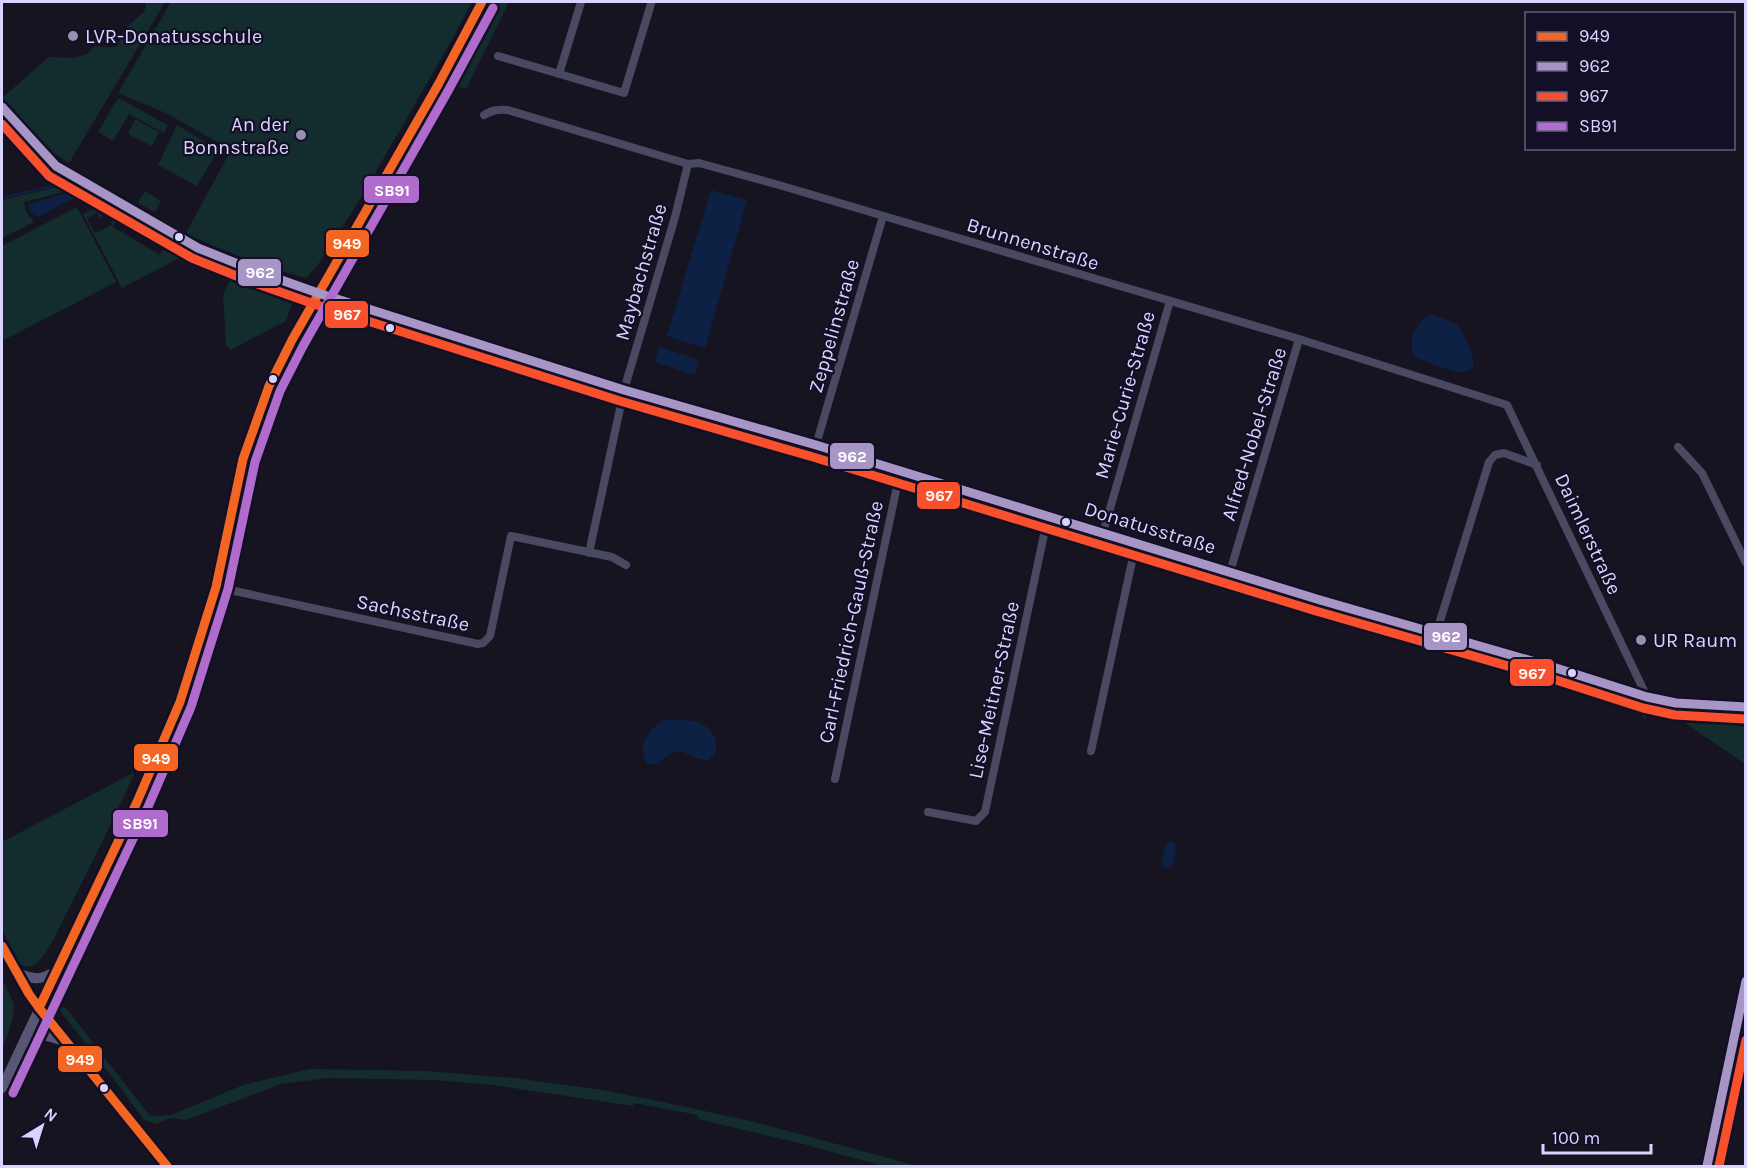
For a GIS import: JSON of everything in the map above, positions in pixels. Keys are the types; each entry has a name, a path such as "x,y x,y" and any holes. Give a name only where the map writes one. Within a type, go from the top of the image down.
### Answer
{"street":[{"path":"2,1088 177,711 216,587 243,459 272,379 318,293 438,85 482,2"},
{"path":"559,74 581,2"},
{"path":"498,56 624,93 651,4"},
{"name":"Donatusstraße","path":"2,107 56,165 77,178 198,248 318,293 624,390 816,445 900,474 1647,697 1676,703 1746,707"},
{"name":"Brunnenstraße","path":"484,115 493,110 508,110 688,164 699,163 1299,339 1507,405 1536,465"},
{"name":"Maybachstraße","path":"589,553 624,390 675,217 688,164"},
{"name":"Zeppelinstraße","path":"816,445 883,216"},
{"name":"Marie-Curie-Straße","path":"1103,533 1170,301"},
{"name":"Alfred-Nobel-Straße","path":"1230,572 1299,339"},
{"path":"1678,447 1702,473 1746,563"},
{"name":"Daimlerstraße","path":"1436,634 1489,462 1495,454 1504,453 1536,465 1647,697"},
{"name":"Carl-Friedrich-Gauß-Straße","path":"835,779 900,474"},
{"name":"Lise-Meitner-Straße","path":"928,812 976,821 985,812 1048,518"},
{"name":"Sachsstraße","path":"216,587 478,644 483,643 490,636 511,536 612,558 626,565"},
{"path":"1091,751 1135,545"},
{"path":"2,946 39,1008 167,1167"},
{"path":"17,973 37,979 45,978 58,970"},
{"path":"1707,1167 1746,979"},
{"path":"24,1044 43,1035 66,1041"}],"green space":[{"path":"144,2 165,2 69,163 51,151 2,98 49,57 74,58 87,54 95,46 117,46 127,27 144,12 146,5"},
{"name":"An der Bonnstraße","path":"171,2 472,2 359,201 320,262 307,277 242,257 186,233 231,150 168,114 118,93"},
{"path":"493,2 509,2 466,89 449,84"},
{"path":"118,98 168,125 164,133 129,114 113,141 98,132"},
{"path":"135,119 159,132 152,146 128,134"},
{"path":"177,125 218,150 197,186 158,165"},
{"path":"70,184 97,199 95,203 84,201 81,203 79,195 71,190 24,202 26,211 34,222 2,238 2,200"},
{"path":"145,191 161,201 155,212 138,203"},
{"path":"77,207 116,282 4,340 2,336 2,246"},
{"path":"92,209 103,216 100,218 97,213 87,218 95,233 112,225 113,221 115,222 113,227 160,255 162,250 169,250 174,244 191,252 122,288 83,214"},
{"path":"235,271 251,278 255,283 292,304 286,321 230,350 226,345 223,295"},
{"path":"1639,698 1742,710 1741,726 1745,727 1745,764 1681,720 1652,717 1653,715 1647,713 1645,719 1636,706"},
{"path":"133,773 101,844 51,944 37,963 32,966 22,965 2,930 2,842"},
{"path":"2,979 14,1004 12,1021 2,1050"},
{"path":"56,1006 66,1008 150,1116 171,1115 243,1085 310,1069 425,1071 514,1078 602,1090 751,1121 918,1166 883,1166 698,1119 698,1115 634,1103 633,1106 493,1085 434,1080 328,1078 281,1084 186,1120 170,1118 156,1124 144,1120"}],"water":[{"path":"711,190 747,200 705,348 667,336"},
{"path":"68,193 72,194 72,199 39,216 35,216 28,209 33,203"},
{"path":"1430,315 1457,325 1469,345 1473,367 1464,372 1454,371 1415,357 1411,345 1414,333 1420,323"},
{"path":"659,347 699,360 695,375 655,362"},
{"path":"664,720 688,720 709,729 714,735 716,747 713,755 708,760 699,759 677,751 665,757 657,765 647,763 643,751 646,739 653,728"},
{"path":"1169,842 1177,846 1173,864 1165,868 1161,864 1166,844"}],"waterway":[{"path":"2,198 70,182 166,239"},
{"path":"176,244 191,252"},
{"path":"200,255 247,275"},
{"path":"253,277 291,299"},
{"path":"481,358 597,391"},
{"path":"650,406 1044,524"},
{"path":"1049,525 1640,703"},
{"path":"1720,1166 1746,1045"}],"transit line":[{"name":"949","path":"39,1008 137,802 180,702 216,587 243,459 269,386 292,340 438,85 482,2"},
{"name":"SB91","path":"13,1093 148,807 191,707 228,589 255,462 280,391 493,8"},
{"name":"962","path":"2,107 56,166 198,248 318,293 624,390 816,445 1320,600 1556,668 1647,697 1676,703 1746,707"},
{"name":"967","path":"2,124 49,176 192,258 314,304 620,401 813,457 1316,611 1553,679 1643,708 1675,715 1745,719"},
{"name":"949","path":"2,946 39,1008 167,1166"},
{"name":"962","path":"1707,1166 1746,981"},
{"name":"967","path":"1719,1166 1746,1040"}],"place":[{"name":"LVR-Donatusschule","path":"73,36"},
{"name":"An der Bonnstraße","path":"301,135"},
{"name":"UR Raum","path":"1641,640"}]}
